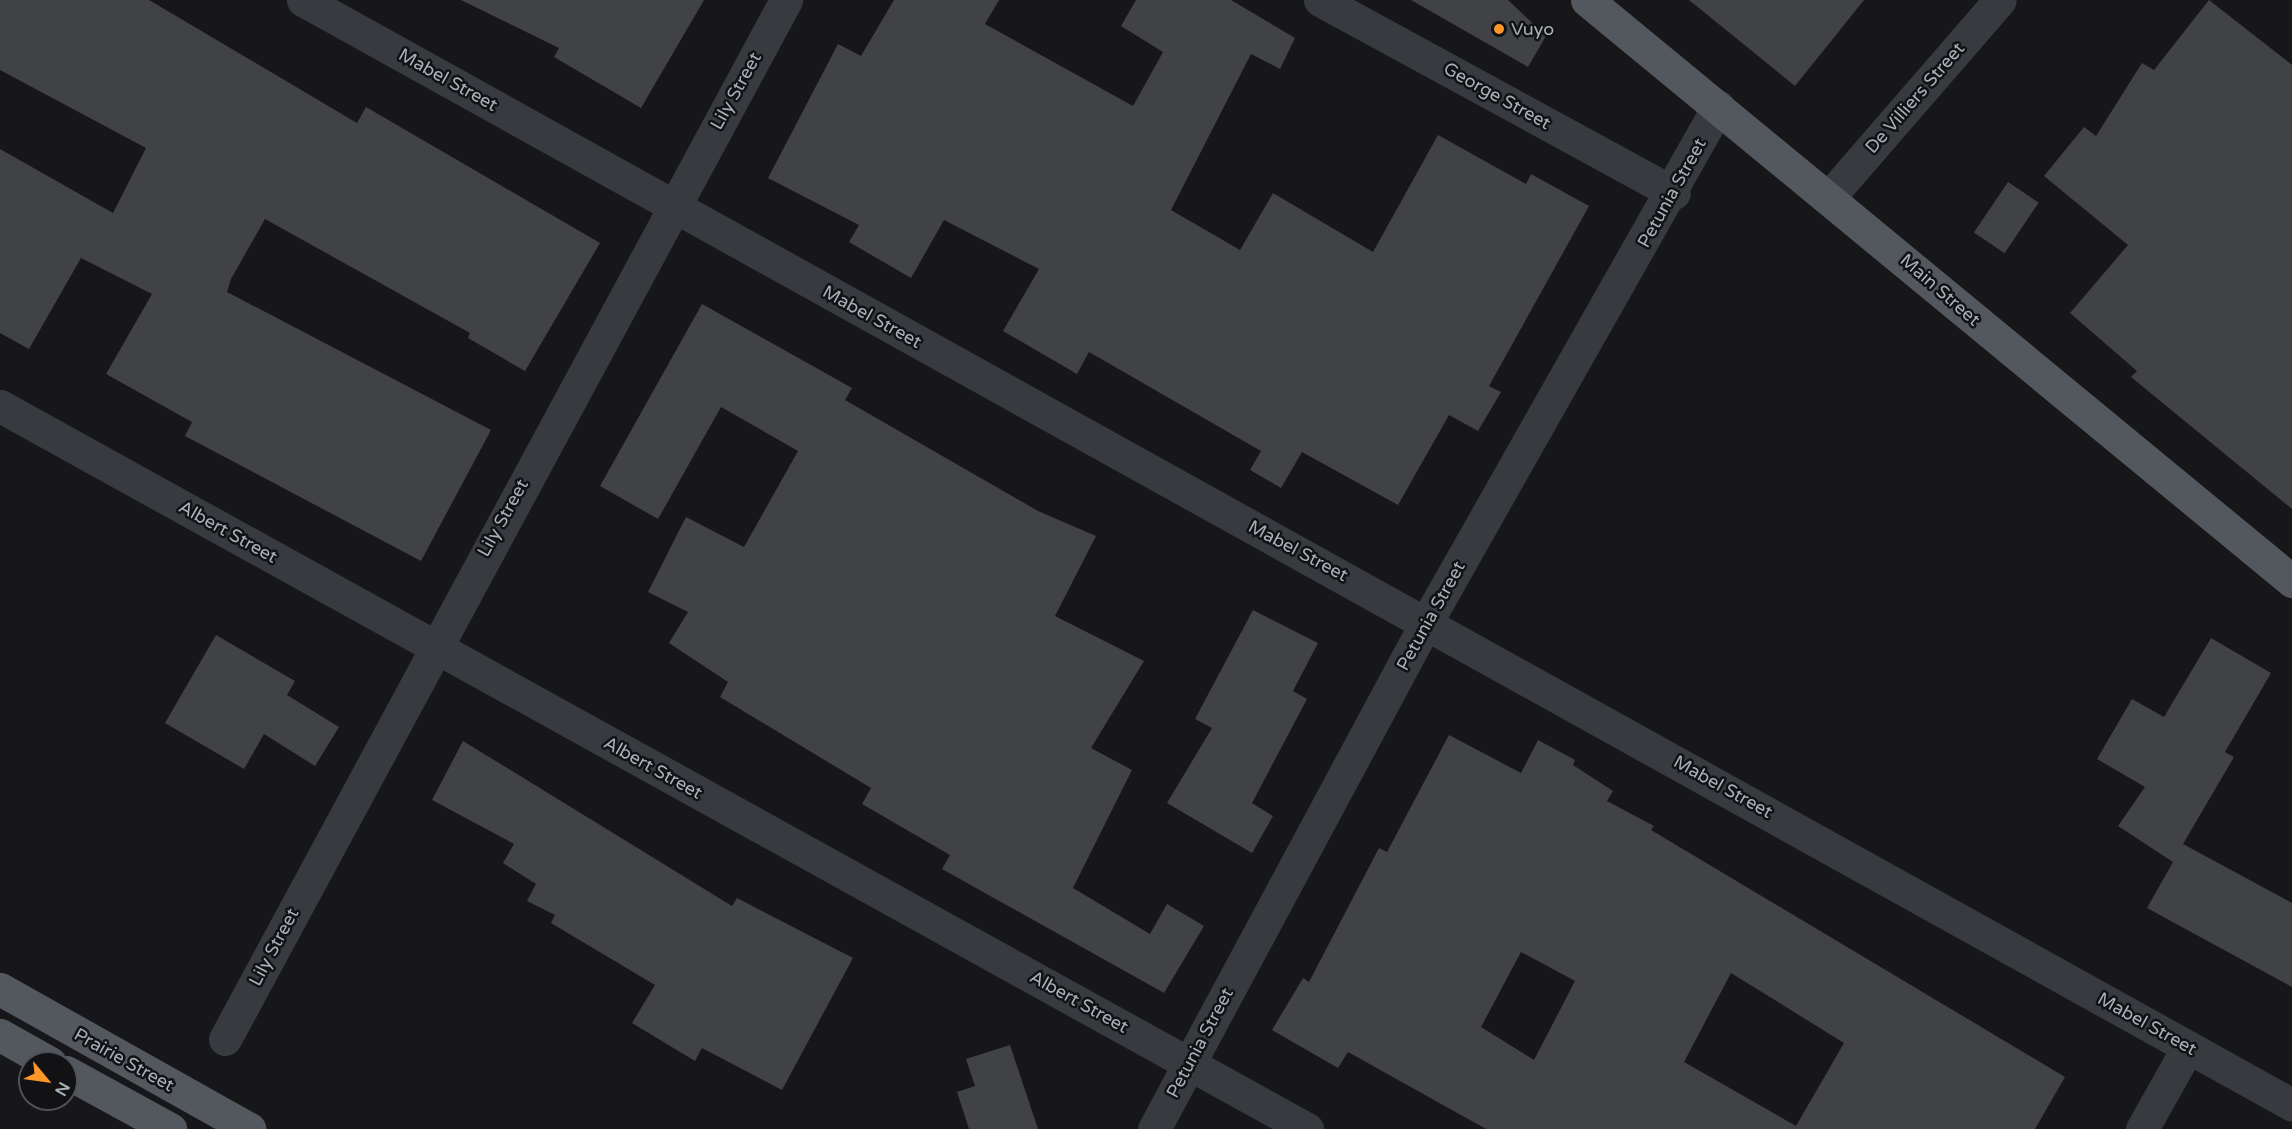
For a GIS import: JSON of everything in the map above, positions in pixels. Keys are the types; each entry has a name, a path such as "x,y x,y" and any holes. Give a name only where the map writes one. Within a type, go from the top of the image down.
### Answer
{"main road":[{"name":"Main Street","path":"1587,0 1830,196 2289,573"},
{"name":"Prairie Street","path":"0,989 249,1129"},
{"path":"0,1035 29,1051"},
{"path":"78,1079 170,1129"}],"street":[{"name":"Mabel Street","path":"303,0 1427,621 2292,1105"},
{"name":"Lily Street","path":"225,1039 433,646 786,0"},
{"name":"George Street","path":"1320,0 1674,193"},
{"name":"De Villiers Street","path":"1830,196 2000,0"},
{"name":"Petunia Street","path":"1154,1129 1427,621 1674,193 1718,107"},
{"name":"Albert Street","path":"0,406 1307,1129"},
{"path":"2142,1129 2188,1047"}],"building":[{"path":"0,0 149,0 357,123 366,107 600,243 525,371 468,338 470,333 265,219 231,279 227,292 491,430 421,561 185,436 192,422 106,374 152,294 81,258 29,349 0,333 0,149 113,213 146,148 0,70"},
{"path":"461,0 704,0 641,108 554,57 559,48"},
{"path":"894,0 999,0 985,24 1133,106 1163,52 1121,26 1136,0 1231,0 1295,38 1280,69 1251,54 1171,210 1240,250 1273,193 1373,252 1438,135 1526,184 1531,174 1589,206 1489,386 1501,392 1478,431 1449,415 1398,505 1302,452 1281,488 1250,470 1261,451 1089,352 1077,374 1003,331 1039,269 944,220 911,278 849,242 859,225 768,178 838,44 861,56"},
{"name":"Vuyo","path":"1411,0 1508,0 1546,36 1528,67"},
{"path":"1689,0 1864,0 1795,86"},
{"path":"2209,0 2292,65 2292,509 2131,377 2137,371 2070,313 2128,245 2044,176 2084,127 2096,136 2142,63 2154,70"},
{"path":"2008,182 2039,203 2005,253 1974,233"},
{"path":"702,304 852,388 845,400 1038,511 1096,536 1055,616 1144,661 1091,748 1132,770 1073,888 1150,934 1167,904 1204,926 1164,993 942,869 950,855 862,804 871,788 720,697 728,682 669,643 688,612 648,592 686,517 744,547 798,451 721,407 658,519 600,486"},
{"path":"1253,610 1318,643 1293,691 1307,699 1252,803 1273,816 1252,853 1167,803 1212,728 1195,719"},
{"path":"216,635 295,681 287,695 339,727 315,766 264,734 244,769 165,723"},
{"path":"2211,638 2271,673 2225,752 2234,757 2183,844 2292,903 2292,987 2147,908 2173,862 2118,826 2145,787 2097,759 2132,699 2164,717"},
{"path":"1449,735 1521,773 1538,740 1575,760 1573,765 1613,791 1607,801 1654,826 1651,830 2065,1077 2035,1129 1486,1129 1348,1052 1338,1068 1272,1030 1303,978 1309,982 1379,848 1387,852","holes":["1521,952 1575,981 1534,1060 1481,1027","1731,973 1844,1043 1796,1126 1684,1062"]},
{"path":"463,741 732,906 737,898 853,958 782,1090 702,1048 695,1061 632,1023 655,985 551,923 555,915 527,901 536,884 503,863 514,844 432,800"},
{"path":"1010,1045 1038,1129 969,1129 957,1092 975,1086 966,1059"}],"place":[{"name":"Vuyo","path":"1499,29"}]}
